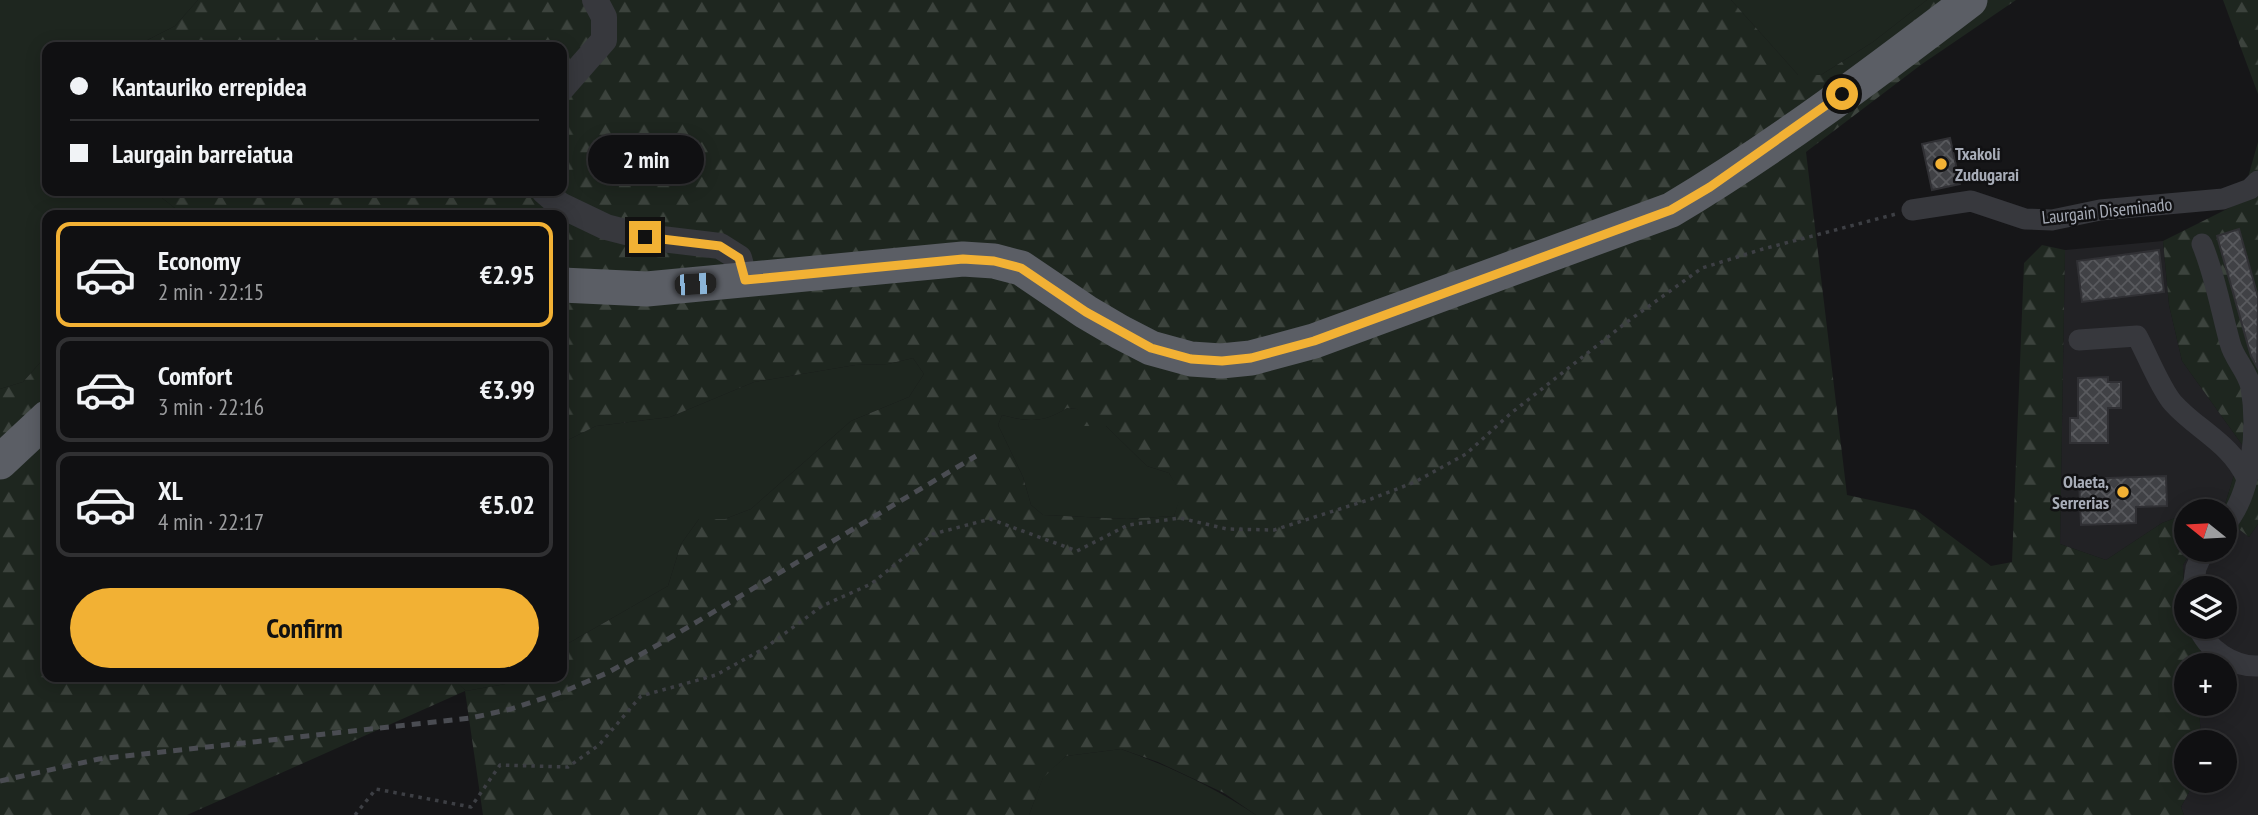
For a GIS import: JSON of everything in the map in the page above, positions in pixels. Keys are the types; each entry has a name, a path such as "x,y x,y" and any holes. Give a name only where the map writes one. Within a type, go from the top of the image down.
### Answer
{"highway":[{"path":"567,285 647,289 963,259 994,261 1021,268 1086,312 1151,348 1191,359 1222,361 1251,358 1314,341 1671,210 1746,162 1966,5"},
{"path":"0,462 42,423"}],"street":[{"path":"567,82 604,40 604,17 595,0"},
{"name":"Laurgain Diseminado","path":"1912,210 1971,201 2025,219 2052,219 2100,210 2223,198 2250,189 2258,181"},
{"path":"550,196 560,205 606,227 645,237 720,246 739,258 745,280"},
{"path":"2202,244 2231,348 2244,369 2250,386 2253,453 2237,508"},
{"path":"2079,340 2137,336 2172,402 2222,443 2241,465 2246,479"},
{"path":"2207,639 2215,650 2242,666 2258,666"}],"path":[{"path":"355,815 376,789 471,807 500,765 568,766 598,745 641,696 716,676 765,648 821,606 871,584 933,534 990,519 1077,551 1128,525 1180,518 1227,529 1274,530 1415,482 1466,454 1563,373 1702,268 1912,210"}],"shaded area":[{"path":"2163,241 2169,305 2182,361 2243,446 2227,499 2174,499 2174,518 2162,523 2106,560 2060,544 2065,250"},
{"path":"2258,524 2258,815 2184,815 2181,807 2189,793 2237,793 2237,730 2200,730 2200,716 2237,716 2237,653 2202,653 2195,639 2237,639 2237,576 2184,576 2185,562 2237,562 2237,528 2249,537"}],"green space":[{"path":"0,0 198,0 175,26 144,42 42,42 42,196 159,196 178,210 42,210 42,361 23,382 0,389"},
{"path":"198,0 1731,0 1798,75 1821,75 1873,42 1927,0 2016,0 1922,64 1806,152 1847,495 1916,510 1991,566 2012,562 2024,263 2042,245 2065,250 2060,544 2106,560 2162,523 2174,518 2174,562 2185,562 2184,576 2174,576 2174,639 2195,639 2202,653 2174,653 2174,716 2200,716 2200,730 2174,730 2174,793 2189,793 2181,807 2184,815 1256,815 1224,793 1158,762 1121,749 1066,756 1043,778 1029,815 483,815 465,691 187,815 0,815 0,389 23,382 42,361 42,682 456,682 466,691 513,682 567,682 567,644 668,586 681,544 699,519 725,519 751,509 851,421 909,397 924,374 913,358 888,364 855,365 754,382 670,417 596,426 567,440 567,210 178,210 159,196 567,196 567,42 144,42 175,26","holes":["1067,408 1077,409 1084,426 1106,426 1147,466 1169,473 1181,494 1174,516 1127,519 1043,515 1031,505 1023,477 998,425 1002,415 1036,420"]},
{"path":"1731,0 1927,0 1873,42 1821,75 1798,75"},
{"path":"2223,0 2258,0 2258,94"},
{"path":"2258,142 2258,524 2249,537 2237,528 2237,499 2227,499 2243,446 2182,361 2169,305 2163,241 2241,202"},
{"path":"913,358 924,374 909,397 851,421 751,509 725,519 699,519 681,544 668,586 567,644 567,440 596,426 670,417 754,382 855,365 888,364"},
{"path":"1067,408 1077,409 1106,426 1147,466 1169,473 1182,494 1174,516 1127,519 1043,515 1031,505 1023,477 998,425 1002,415 1035,420"},
{"path":"456,682 513,682 512,683 466,691"},
{"path":"1121,749 1191,778 1256,815 1029,815 1043,777 1066,756"}],"building":[{"name":"Txakoli Zudugarai","path":"1950,138 1960,184 1932,190 1922,144"},
{"path":"2239,229 2258,297 2257,367 2251,356 2217,236"},
{"path":"2159,250 2164,292 2082,302 2077,261"},
{"path":"2108,377 2108,382 2121,382 2121,408 2108,408 2108,443 2070,443 2070,418 2078,418 2078,378"},
{"name":"Olaeta, Serrerias","path":"2166,476 2167,506 2136,507 2136,523 2081,525 2079,479"}],"railway":[{"path":"0,781 99,759 471,718 511,709 565,691 607,673 976,456"}],"place":[{"name":"Txakoli Zudugarai","path":"1941,164"},
{"name":"Olaeta, Serrerias","path":"2123,492"}],"route":[{"path":"645,237 720,246 739,258 745,280 963,259 994,261 1021,268 1086,312 1151,348 1191,359 1222,361 1251,358 1314,341 1671,210 1710,187 1842,94"}]}
